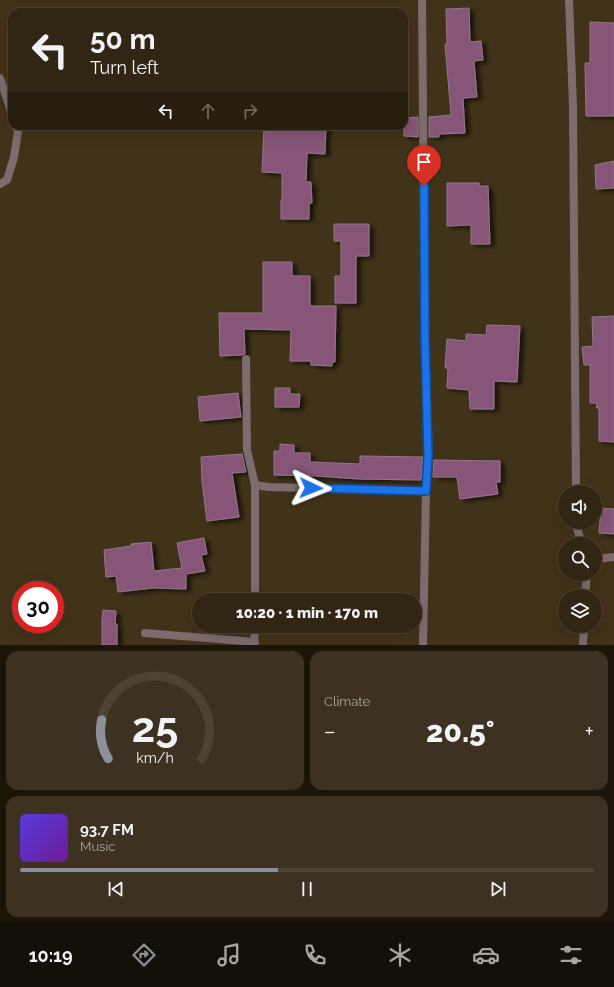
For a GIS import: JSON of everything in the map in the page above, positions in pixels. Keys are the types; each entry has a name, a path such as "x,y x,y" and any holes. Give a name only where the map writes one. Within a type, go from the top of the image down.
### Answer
{"street":[{"path":"422,0 425,341 428,457 423,645"},
{"path":"569,0 573,106 576,485"},
{"path":"0,78 8,102"},
{"path":"0,184 7,180 14,157 17,130"},
{"path":"246,359 247,450 255,485 255,593"},
{"path":"255,485 268,487 426,491"},
{"path":"602,558 614,557"},
{"path":"146,633 255,644 255,633"},
{"path":"583,645 584,633"}],"building":[{"path":"469,8 470,42 481,41 483,60 474,61 477,97 463,98 465,133 439,134 439,137 429,137 429,117 451,115 445,44 447,44 446,9"},
{"path":"590,22 614,23 614,116 586,116 585,63 590,63"},
{"path":"418,117 418,137 404,136 404,130 408,130 408,118"},
{"path":"264,130 326,130 325,154 307,153 306,182 311,182 312,203 309,203 309,219 281,219 282,173 262,172"},
{"path":"614,161 614,188 596,189 595,165"},
{"path":"447,183 479,183 479,186 488,186 490,244 471,244 471,225 447,226"},
{"path":"334,224 369,224 369,256 356,256 356,303 335,303 335,276 341,276 341,241 334,241"},
{"path":"263,262 292,262 292,276 310,276 310,306 336,306 335,362 332,362 332,366 311,365 311,361 290,361 291,330 244,329 245,354 220,356 219,313 263,313"},
{"path":"614,316 614,442 599,441 599,408 596,408 597,403 590,403 590,365 584,365 582,347 593,346 592,317"},
{"path":"487,325 520,326 517,382 494,381 494,409 470,409 469,390 447,388 448,368 445,368 447,339 466,341 466,334 486,335"},
{"path":"275,388 290,388 290,394 300,394 299,407 275,407"},
{"path":"238,393 241,417 200,421 198,397"},
{"path":"280,444 294,445 294,453 310,453 310,462 360,464 360,456 423,457 421,480 274,475 274,451 280,451"},
{"path":"242,454 246,472 232,473 239,517 207,521 202,482 201,457"},
{"path":"434,460 500,461 500,482 496,482 498,494 460,499 457,477 433,477"},
{"path":"602,508 614,509 614,534 599,533 599,529 602,529"},
{"path":"204,538 207,554 201,555 205,571 186,574 186,589 153,588 118,592 116,576 106,577 104,550 131,546 131,544 151,542 154,571 182,568 177,543"},
{"path":"103,610 116,611 115,624 117,624 117,645 102,645"}],"route":[{"path":"311,488 426,491 428,457 425,341 424,186"}]}
